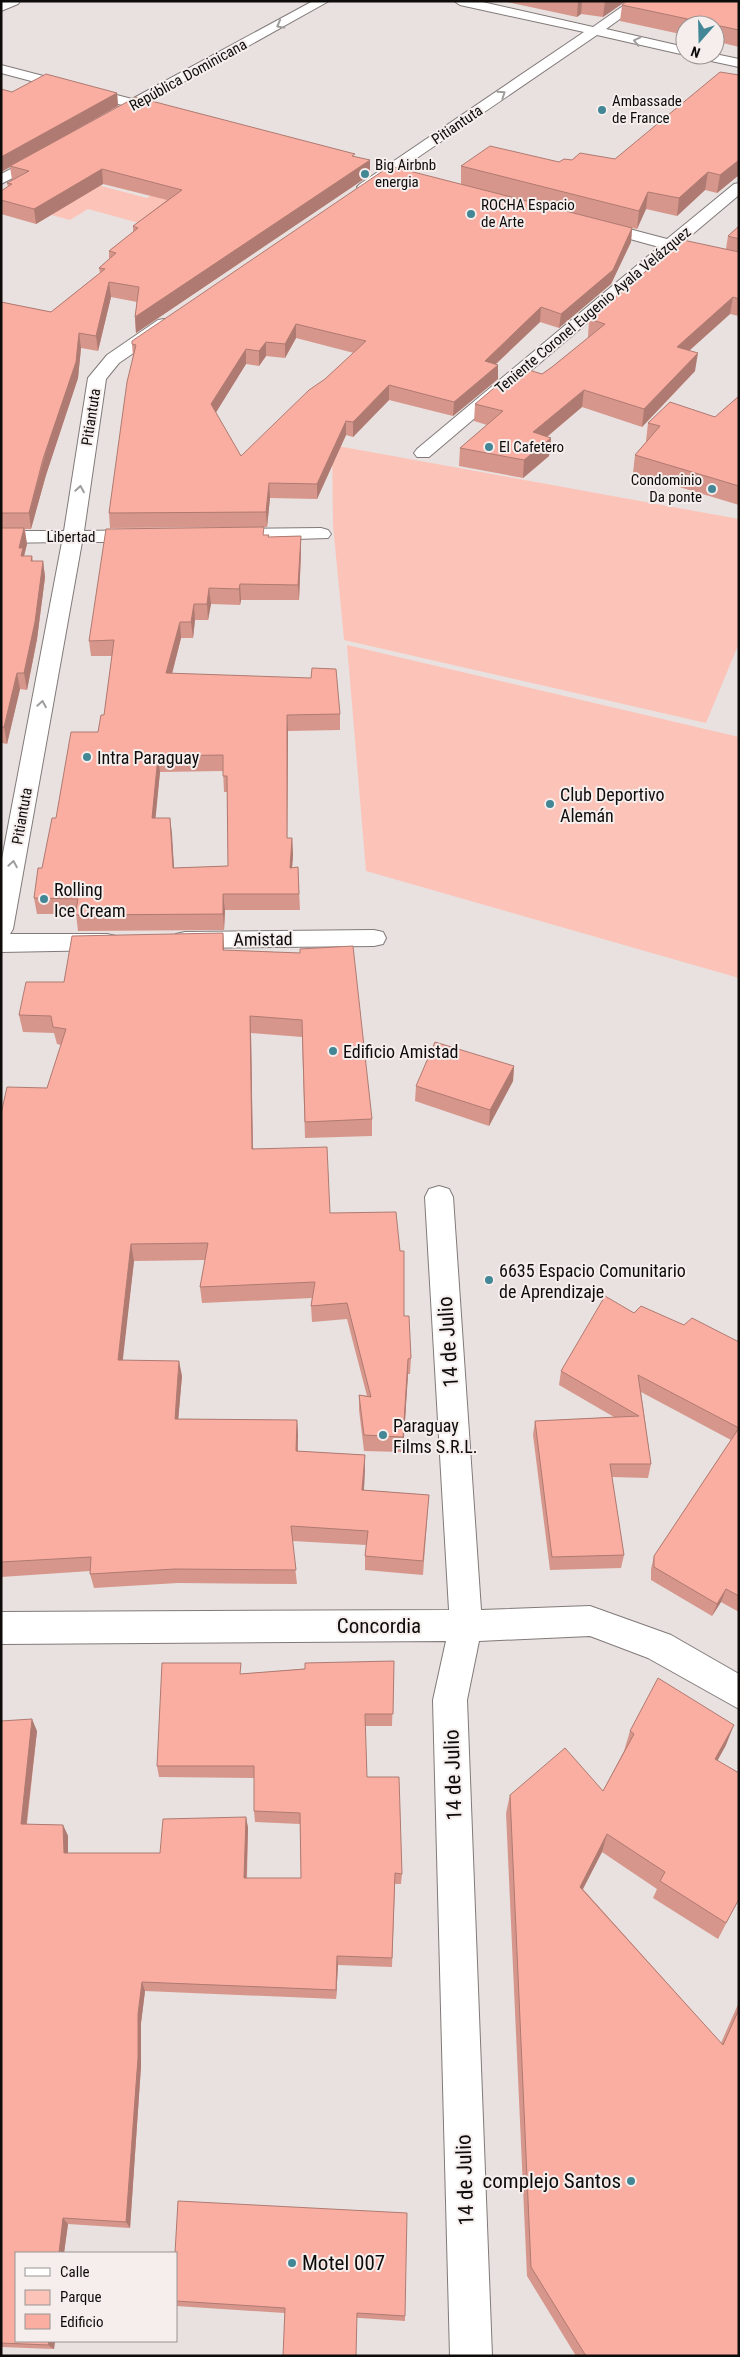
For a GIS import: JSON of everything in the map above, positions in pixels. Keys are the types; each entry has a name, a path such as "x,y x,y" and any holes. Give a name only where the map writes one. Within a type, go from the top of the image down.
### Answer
{"street":[{"path":"1,7 14,1"},
{"name":"República Dominicana","path":"110,118 323,1"},
{"path":"460,1 675,49"},
{"name":"Pitiantuta","path":"348,198 639,1"},
{"path":"725,60 739,63"},
{"path":"1,69 172,114"},
{"path":"1,180 60,147"},
{"path":"370,166 408,176"},
{"name":"Teniente Coronel Eugenio Ayala Velázquez","path":"423,452 739,187"},
{"path":"582,222 739,263"},
{"name":"Pitiantuta","path":"1,929 73,537 97,378 113,359 178,314"},
{"path":"214,535 321,534"},
{"name":"Libertad","path":"1,537 165,536"},
{"name":"Amistad","path":"159,941 374,938"},
{"path":"1,943 130,941"},
{"name":"14 de Julio","path":"438,1197 466,1625 450,1700 471,2356"},
{"name":"Concordia","path":"1,1628 466,1625 590,1621 659,1646 739,1693"}],"green space":[{"path":"44,171 147,198 163,188 234,249 88,209 70,220 1,201 1,195"},
{"path":"332,445 739,519 739,643 706,723 344,640 333,525"},
{"name":"Club Deportivo Alemán","path":"347,645 739,737 739,978 366,871"}],"building":[{"path":"627,1 739,1 739,30 725,27 725,15 675,16 622,5"},
{"path":"720,72 739,75 739,160 720,175 708,172 679,198 648,192 639,211 461,166 490,146 559,162 564,159 572,160 580,153 615,159"},
{"path":"46,74 117,93 1,157 1,89 12,92"},
{"path":"136,97 355,154 352,156 370,160 135,317 139,287 109,282 96,336 79,333 76,362 43,459 29,513 1,513 1,302 51,312 105,269 99,268 116,253 109,251 138,228 133,226 182,190 102,169 34,209 1,200 1,191 12,184 7,183 29,171 10,166"},
{"path":"390,166 632,228 613,270 561,314 541,307 485,361 498,365 454,402 389,385 353,422 346,421 317,484 269,483 266,512 109,513 127,382 136,345 132,344 132,341","holes":["296,324 366,341 325,379 309,390 241,456 211,404 246,349 259,351 266,342 285,344"]},
{"path":"739,226 739,239 728,236"},
{"path":"683,240 739,252 739,299 733,297 677,347 698,353 644,409 584,390 533,432 551,438 524,460 460,448 503,411 475,404 519,367 542,374 552,367 605,324 589,319"},
{"path":"739,396 739,486 635,455 660,426 648,423 670,402 715,417"},
{"path":"264,527 263,535 269,535 268,537 301,536 298,585 240,584 239,589 209,588 207,604 194,604 191,622 180,622 166,673 311,678 312,668 336,669 340,714 287,715 287,838 292,838 290,868 298,867 299,894 223,894 223,914 75,915 78,899 34,898 38,868 42,868 52,818 56,818 71,732 98,732 101,715 104,715 114,640 89,641 106,529","holes":["223,755 223,776 227,776 228,866 173,868 170,818 152,818 158,756"]},
{"path":"1,528 24,528 19,548 23,548 21,556 32,556 31,561 43,561 35,622 24,673 17,673 4,727 1,727"},
{"path":"223,933 223,950 300,953 300,949 353,946 372,1119 305,1122 302,1020 250,1016 252,1149 327,1147 330,1213 396,1212 400,1251 404,1251 404,1316 409,1316 411,1358 408,1359 403,1437 364,1435 359,1395 371,1397 347,1303 311,1306 315,1282 200,1287 208,1243 131,1244 118,1360 179,1361 175,1419 297,1420 296,1451 365,1455 362,1490 429,1495 423,1561 365,1556 368,1531 291,1526 296,1570 175,1569 90,1574 91,1557 1,1562 1,1114 7,1087 47,1088 66,1029 53,1027 51,1016 19,1015 26,982 64,982 72,936"},
{"path":"435,1042 514,1066 490,1110 416,1086"},
{"path":"605,1296 634,1313 641,1306 684,1325 692,1318 739,1342 739,1428 638,1375 651,1464 610,1464 624,1555 552,1557 535,1421 639,1416 561,1371"},
{"path":"739,1428 739,1596 726,1589 717,1604 654,1567 654,1556"},
{"path":"394,1661 393,1714 365,1714 367,1777 399,1777 402,1874 395,1873 392,1958 337,1956 336,1990 142,1982 138,2014 138,2058 126,2222 63,2218 59,2252 15,2252 15,2342 49,2342 48,2345 1,2343 1,1721 32,1719 21,1824 63,1825 64,1853 160,1853 163,1819 246,1817 244,1878 301,1878 300,1813 254,1811 254,1766 157,1766 162,1663 241,1663 240,1674 305,1669 305,1663"},
{"name":"complejo Santos","path":"658,1678 734,1725 715,1759 739,1773 739,1899 726,1923 660,1881 665,1872 607,1834 580,1887 723,2045 739,2009 739,2356 586,2356 531,2267 510,1795 565,1748 603,1791 634,1734 630,1731"},
{"name":"Motel 007","path":"178,2201 407,2213 405,2316 357,2313 356,2356 283,2356 285,2308 178,2301 178,2252 175,2252"}],"place":[{"name":"Ambassade de France","path":"602,110"},
{"name":"Big Airbnb energia","path":"365,174"},
{"name":"ROCHA Espacio de Arte","path":"471,214"},
{"name":"El Cafetero","path":"489,447"},
{"name":"Condominio Da ponte","path":"712,489"},
{"name":"Intra Paraguay","path":"87,757"},
{"name":"Club Deportivo Alemán","path":"550,804"},
{"name":"Rolling Ice Cream","path":"44,899"},
{"name":"Edificio Amistad","path":"333,1051"},
{"name":"6635 Espacio Comunitario de Aprendizaje","path":"489,1280"},
{"name":"Paraguay Films S.R.L.","path":"383,1435"},
{"name":"complejo Santos","path":"631,2181"},
{"name":"Motel 007","path":"292,2263"}]}
